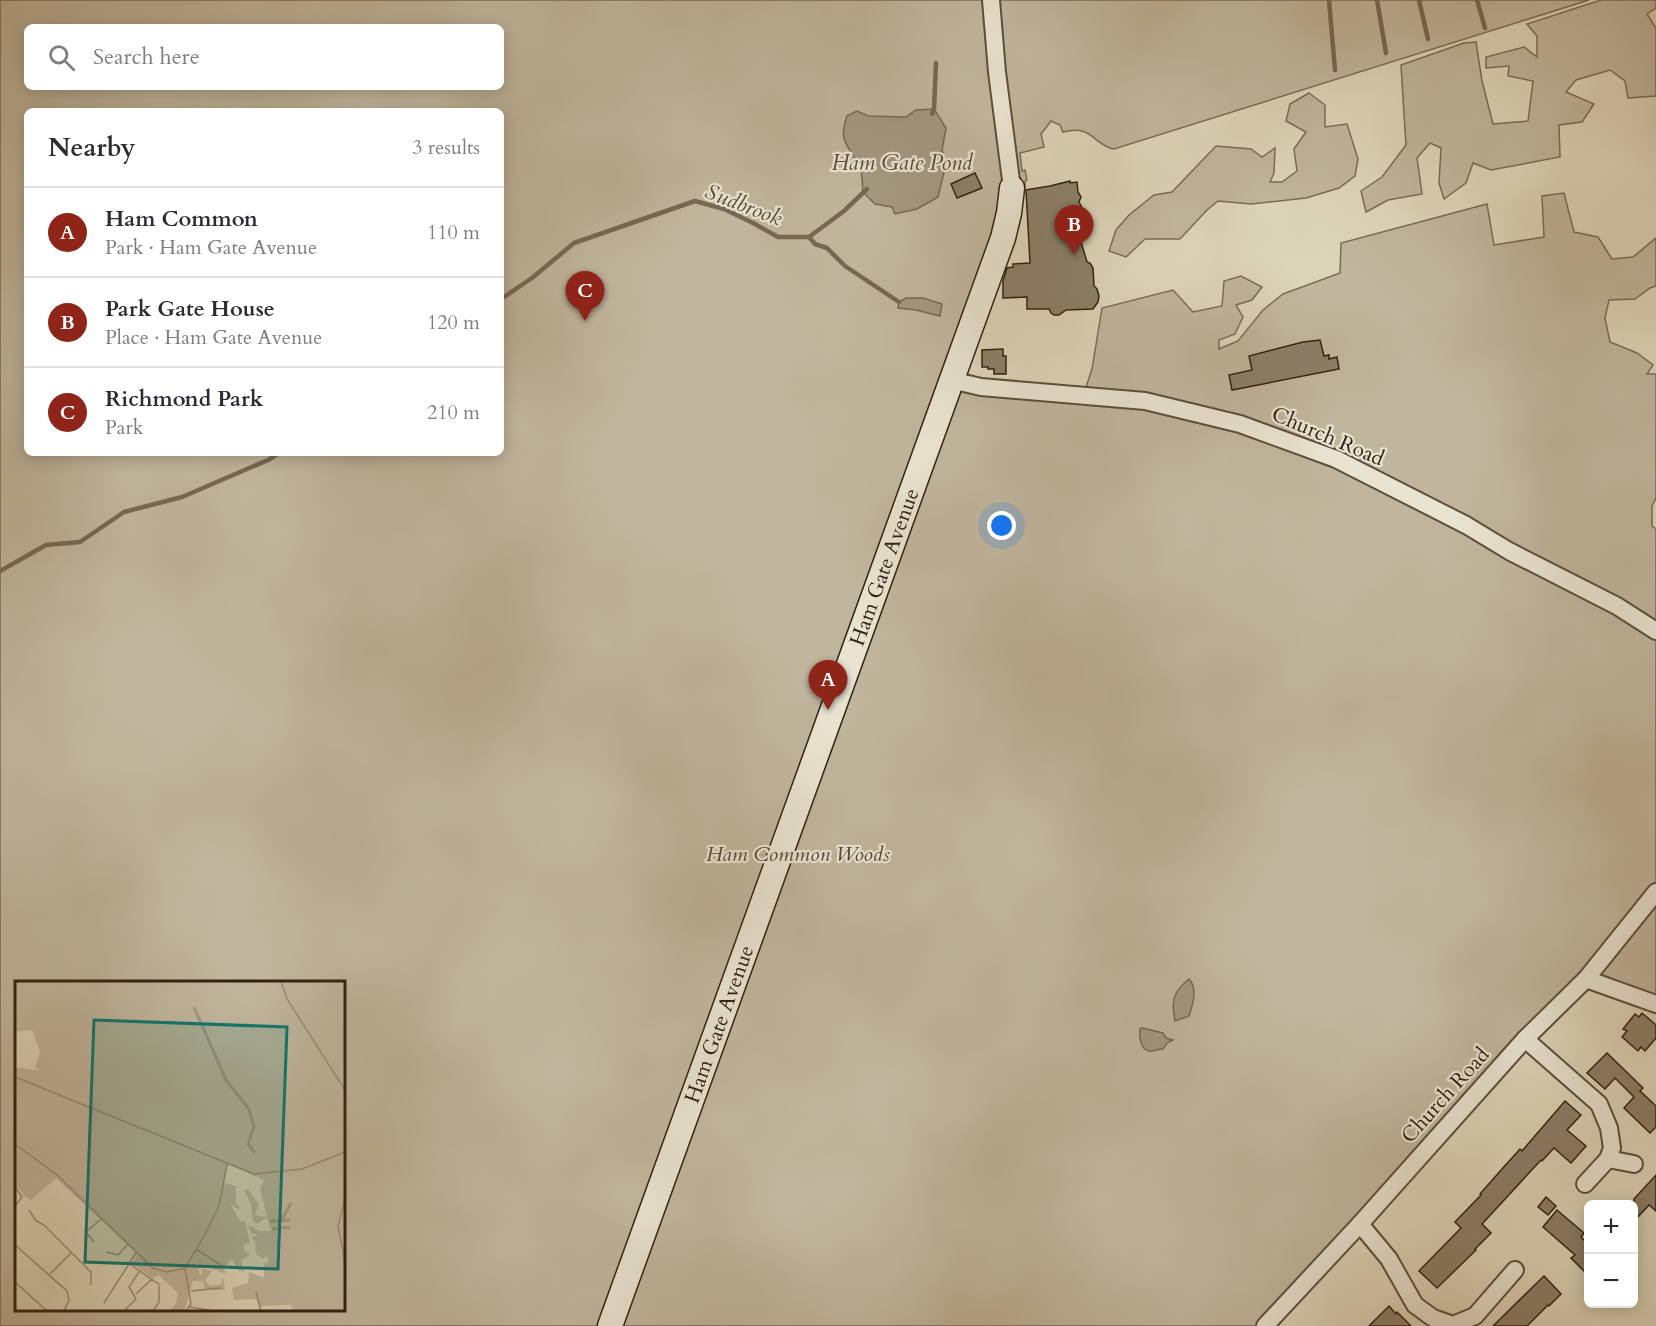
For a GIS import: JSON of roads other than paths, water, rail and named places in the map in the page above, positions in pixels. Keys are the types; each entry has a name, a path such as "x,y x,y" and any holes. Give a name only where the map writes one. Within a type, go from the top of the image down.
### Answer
{"main road":[{"name":"Ham Gate Avenue","path":"610,1326 1003,238 1012,188"}],"street":[{"name":"Ham Gate Avenue","path":"991,0 997,72 1012,188"},
{"name":"Church Road","path":"951,380 981,387 1145,401 1240,424 1346,464 1617,606 1656,631"},
{"name":"Church Road","path":"1265,1326 1360,1224 1525,1039 1586,978 1656,892"},
{"path":"1586,978 1656,1004"},
{"path":"1525,1039 1599,1104 1609,1128 1612,1148 1608,1159 1586,1185"},
{"path":"1608,1159 1634,1164"},
{"path":"1360,1224 1389,1258 1416,1305 1432,1318 1453,1326 1475,1316 1515,1270"}],"water":[{"name":"Ham Gate Pond","path":"934,109 946,128 942,150 946,164 938,197 917,209 895,214 892,207 875,204 863,192 860,168 844,139 844,125 847,116 857,111 868,116 906,117 916,110"},
{"path":"906,298 923,298 942,304 940,316 898,308 899,302"},
{"path":"1189,979 1194,992 1189,1016 1175,1021 1173,1008 1176,993"},
{"path":"1140,1029 1163,1033 1166,1038 1173,1040 1163,1049 1146,1050 1141,1042"}],"waterway":[{"path":"1329,0 1335,70"},
{"path":"1377,0 1386,53"},
{"path":"1419,0 1428,39"},
{"path":"1477,0 1485,28"},
{"name":"Sudbrook","path":"932,114 936,63"},
{"name":"Sudbrook","path":"504,297 532,278 574,243 695,201 724,209 778,237 809,237 844,211 867,189"},
{"path":"809,237 815,244 827,248 845,266 899,302"},
{"name":"Sudbrook","path":"0,571 46,545 80,542 124,512 182,497 274,456"}],"place":[{"name":"Park Gate House","path":"1074,255"},
{"name":"Richmond Park","path":"585,321"},
{"name":"Ham Common","path":"828,710"}],"park label":[{"name":"Ham Common Woods","path":"798,854"}]}
